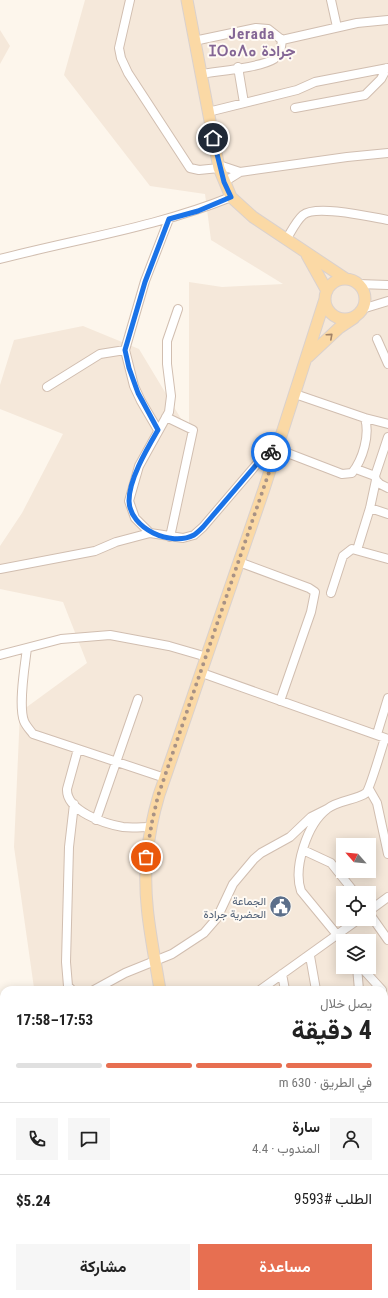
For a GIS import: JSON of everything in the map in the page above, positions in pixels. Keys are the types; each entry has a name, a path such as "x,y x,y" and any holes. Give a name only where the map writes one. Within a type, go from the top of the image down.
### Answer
{"main road":[{"path":"187,0 219,167 231,197 252,217 346,279 358,284 365,296 359,313 339,328 307,358"},
{"path":"305,253 326,295 326,305 332,315 344,319 359,313"},
{"path":"159,986 147,895 146,857 151,827 165,778 277,449 326,295 335,282 346,279"}],"street":[{"path":"130,0 120,48 121,58 128,74 190,168 199,170 219,167 240,172 347,157 388,153"},
{"path":"331,0 337,28"},
{"path":"282,40 357,23 388,20"},
{"path":"194,40 256,28 268,29 282,40"},
{"path":"201,74 238,68 274,59 281,50 282,40"},
{"path":"238,68 244,103"},
{"path":"208,112 297,90 315,82 387,68"},
{"path":"295,108 365,95 380,79 387,68"},
{"path":"224,182 240,172"},
{"path":"0,259 169,219 198,211 231,197"},
{"path":"286,240 299,220 310,211 321,210 388,220"},
{"path":"158,430 134,386 125,350 145,282 169,219"},
{"path":"0,252 17,254"},
{"path":"358,284 371,283 388,285"},
{"path":"359,313 388,301"},
{"path":"150,533 135,518 129,502 139,466 169,412 171,396 167,364 167,341 178,309"},
{"path":"377,340 388,364"},
{"path":"47,387 100,354 125,350"},
{"path":"295,394 388,424"},
{"path":"166,417 193,430 170,537"},
{"path":"0,568 95,551 121,541 150,533 183,538 194,535 203,527 256,465 277,449 342,474 349,474 356,469 367,434 366,418"},
{"path":"357,550 370,508 375,478 388,437"},
{"path":"356,469 375,478 380,484 388,488"},
{"path":"370,508 388,514"},
{"path":"331,593 343,556 352,549 388,559"},
{"path":"238,562 309,588 315,592 311,612 280,701"},
{"path":"0,655 62,639 110,634 169,646 207,657"},
{"path":"28,648 24,674 24,720 30,730 37,736 165,778"},
{"path":"102,986 155,960 172,954 208,930 216,918 232,884 254,859 261,853 290,837 311,817 345,800 360,796 370,789 386,742 377,734 202,673"},
{"path":"377,734 388,698"},
{"path":"96,820 138,699"},
{"path":"78,749 67,789 67,795 74,804 96,820 123,827 151,827"},
{"path":"370,789 376,803 388,854"},
{"path":"68,986 66,962 69,847 74,804"},
{"path":"327,809 313,826 303,850 298,882 301,891 338,934"},
{"path":"303,850 331,863 349,886"},
{"path":"376,906 388,897"},
{"path":"376,922 388,940"},
{"path":"345,934 352,926"},
{"path":"266,986 310,956 336,941"},
{"path":"310,956 315,986"},
{"path":"282,974 284,986"},
{"path":"358,974 359,986"},
{"path":"367,974 378,986"}],"shaded area":[{"path":"85,0 388,0 388,986 34,986 14,847 20,712 87,663 63,602 0,589 0,546 22,513 63,434 0,409 0,385 14,340 83,326 139,349 189,432 189,282 222,287 283,284 211,240 205,194 150,186 64,75"},
{"path":"0,30 10,46 0,64"}],"way so far":[{"path":"146,857 158,796 202,673 277,449 271,452"}],"place":[{"name":"الجماعة الحضرية جرادة","path":"281,907"}],"district":[{"name":"Jerada ⵊⵔⴰⴷⴰ جرادة","path":"252,42"}],"route":[{"path":"213,138 224,182 231,197 198,211 169,219 145,282 125,350 134,386 158,430 139,466 129,502 132,512 140,524 150,533 176,538 194,535 203,527 256,465 271,452"}]}
